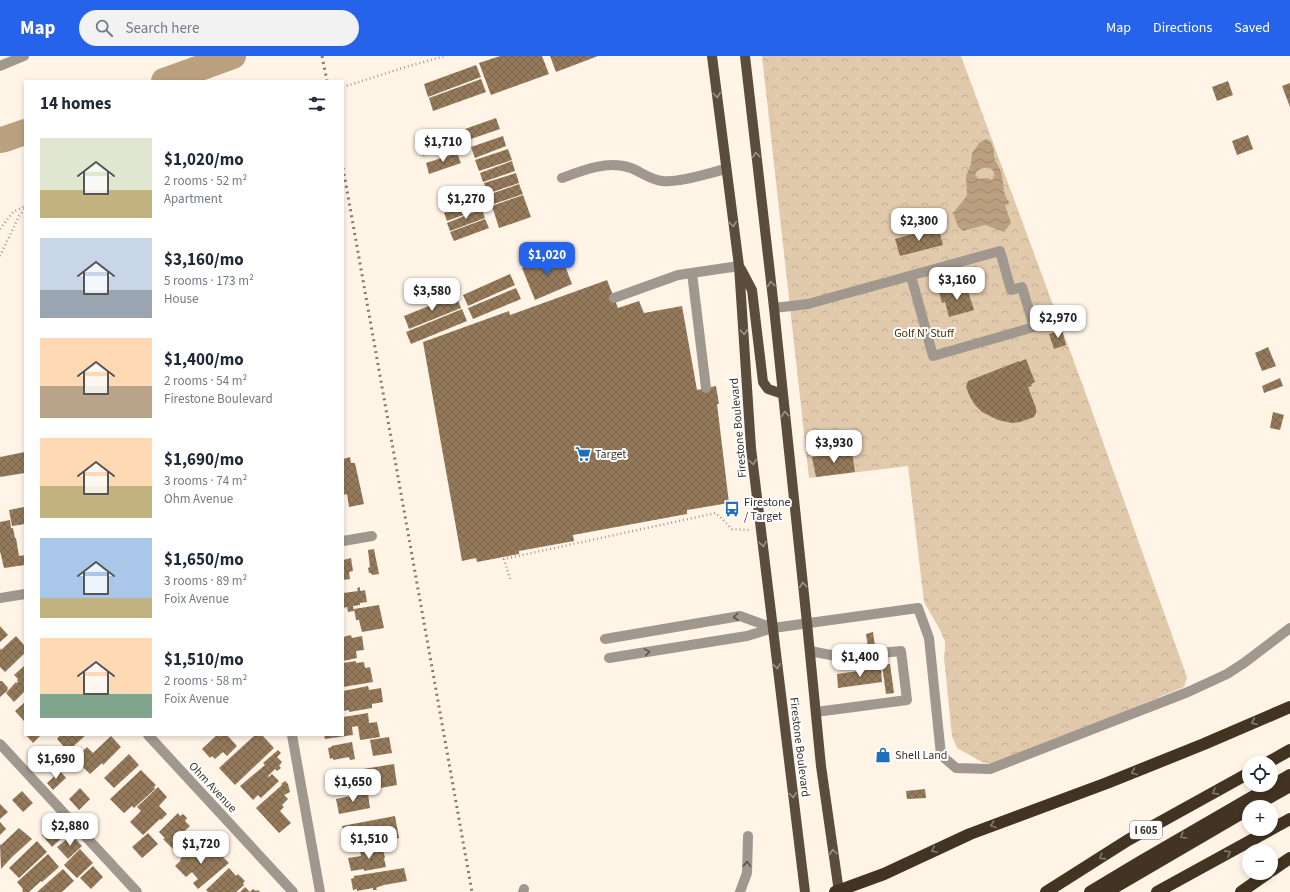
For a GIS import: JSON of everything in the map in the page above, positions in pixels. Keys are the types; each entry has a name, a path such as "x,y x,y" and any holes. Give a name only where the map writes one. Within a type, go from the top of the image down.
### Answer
{"highway":[{"path":"837,891 884,874 970,834 1107,783 1204,744 1290,706"},
{"path":"1278,757 1290,750"},
{"path":"1090,892 1290,775"},
{"name":"I 605","path":"1046,892 1128,840 1242,777"},
{"path":"1265,800 1290,786"},
{"path":"1107,892 1242,813"},
{"path":"1157,892 1290,819"},
{"path":"1278,866 1290,858"},
{"path":"1241,892 1258,880"}],"main road":[{"name":"Firestone Boulevard","path":"712,56 739,266 751,448 805,892"},
{"name":"Firestone Boulevard","path":"744,56 774,308 821,766 837,891"},
{"path":"739,266 752,290 763,382 768,389 783,394"}],"street":[{"path":"0,66 24,56"},
{"path":"562,178 587,169 617,165 630,168 661,181 674,181 726,169"},
{"path":"774,308 808,304 1000,251 1011,290 1022,287 1034,327 933,356 911,276"},
{"path":"614,298 678,275 739,266"},
{"path":"692,273 706,388"},
{"path":"344,541 372,536"},
{"path":"0,598 23,597"},
{"path":"609,658 747,636 773,628 918,608 929,638 941,755 956,768 990,769 1188,692 1227,674 1290,628"},
{"path":"605,639 740,616 773,628"},
{"path":"810,651 840,657 901,651 907,700 816,712"},
{"name":"Ohm Avenue","path":"149,736 293,892"},
{"path":"292,736 320,892"},
{"path":"0,744 137,892"},
{"path":"740,892 747,873 748,836"}],"path":[{"path":"344,87 445,56"},
{"path":"0,228 13,212 24,208"},
{"path":"0,256 19,216 24,209"},
{"path":"510,579 504,559 716,513 732,529 761,530"}],"green space":[{"name":"Golf N' Stuff","path":"762,56 961,56 1083,386 1187,677 1184,687 999,763 991,764 982,762 957,748 952,736 944,657 945,642 924,602 908,466 809,478"}],"water":[{"path":"986,139 992,144 994,149 994,158 1001,173 1004,193 1010,203 1005,205 1011,223 1004,232 985,225 963,231 958,227 953,213 966,197 966,176 971,164 972,153 980,142","holes":["989,168 993,171 994,178 992,180 987,178 978,179 975,176 977,171"]}],"building":[{"path":"500,56 542,56 549,74 491,95 479,63"},
{"path":"550,56 598,56 556,72"},
{"path":"476,65 481,77 428,97 424,84"},
{"path":"481,79 486,92 433,111 429,98"},
{"path":"1228,81 1233,95 1217,101 1212,87"},
{"path":"1290,83 1290,107 1282,86"},
{"path":"496,118 500,129 468,140 465,129"},
{"path":"450,135 454,145 423,156 419,146"},
{"path":"1248,135 1253,149 1237,155 1232,141"},
{"path":"503,136 506,146 475,158 471,147"},
{"path":"508,149 512,160 479,171 475,160"},
{"path":"457,153 461,163 429,174 426,163"},
{"path":"512,161 515,171 483,182 480,173"},
{"path":"516,173 519,183 487,194 484,183"},
{"path":"519,184 523,194 491,205 488,195"},
{"path":"476,191 478,199 444,212 441,204"},
{"path":"523,195 531,217 499,228 492,206"},
{"path":"479,200 482,208 447,221 444,213"},
{"path":"482,209 485,218 450,231 447,223"},
{"path":"485,219 489,228 454,241 450,232"},
{"path":"938,227 943,245 900,256 895,239"},
{"path":"560,253 572,284 535,300 522,268"},
{"path":"510,274 515,285 468,306 463,295"},
{"name":"Target","path":"607,280 618,308 639,301 644,313 682,306 697,390 716,386 729,503 687,510 687,514 573,535 574,541 519,551 519,554 477,562 476,558 462,561 423,342 509,311 510,315"},
{"path":"966,285 974,310 949,317 945,302 942,303 939,292"},
{"path":"516,288 521,299 473,319 468,308"},
{"path":"456,295 461,308 409,329 404,316"},
{"path":"462,309 467,321 411,344 406,332"},
{"path":"1062,330 1066,345 1054,349 1049,334"},
{"path":"1268,347 1276,366 1262,371 1255,353"},
{"path":"1026,359 1035,382 1031,384 1032,386 1028,387 1036,408 1034,417 1012,423 998,420 982,412 970,397 966,387 968,381"},
{"path":"1280,378 1283,386 1264,393 1262,386"},
{"path":"1273,412 1284,415 1280,430 1270,428"},
{"path":"24,452 24,473 0,477 0,457"},
{"path":"852,452 855,472 816,477 812,457"},
{"path":"350,457 351,463 355,463 364,504 349,507 347,494 344,495 344,459"},
{"path":"24,507 24,524 12,526 9,510"},
{"path":"10,520 11,528 13,528 16,538 19,556 24,555 24,565 4,568 0,551 0,522"},
{"path":"374,549 379,574 372,575 369,573 368,568 370,567 368,550"},
{"path":"351,558 353,571 349,572 350,579 344,580 344,560"},
{"path":"360,587 360,591 365,590 367,602 353,606 354,611 348,612 347,607 344,608 344,593 358,591 357,588"},
{"path":"379,605 384,628 362,632 359,620 356,620 354,609"},
{"path":"0,626 8,635 0,642"},
{"path":"873,632 875,646 868,648 866,634"},
{"path":"351,635 352,638 362,636 364,650 356,651 357,658 344,661 344,637"},
{"path":"16,636 24,645 24,654 5,672 0,667 0,648 1,650"},
{"path":"356,661 356,663 364,662 365,668 370,667 373,682 344,687 344,663"},
{"path":"890,664 894,693 886,694 882,665"},
{"path":"24,666 24,692 14,702 6,693 16,682 18,682 18,679 14,675"},
{"path":"881,668 882,682 838,688 837,674"},
{"path":"0,681 2,681 8,690 0,697"},
{"path":"368,686 369,690 381,688 383,702 372,704 372,708 349,712 349,710 344,711 344,691"},
{"path":"24,703 24,721 15,711"},
{"path":"368,713 369,723 377,722 380,737 360,740 358,726 352,727 353,735 325,739 324,736 344,736 344,717"},
{"path":"27,736 40,736 33,743"},
{"path":"59,736 85,736 68,751 57,739"},
{"path":"111,736 121,747 103,765 102,763 90,774 74,759 87,747 93,753"},
{"path":"216,736 228,736 237,746 227,756 223,752 215,759 212,756 210,758 202,749"},
{"path":"254,736 263,736 274,748 235,785 219,768"},
{"path":"389,737 392,753 373,756 370,740"},
{"path":"352,742 355,759 350,760 349,757 333,760 333,758 330,759 328,748 332,747 331,746"},
{"path":"278,750 281,753 277,757 282,762 279,766 281,768 277,771 275,769 268,776 269,777 272,774 279,781 261,798 258,795 253,800 240,786 265,765 263,763"},
{"path":"129,754 139,765 114,788 104,778"},
{"path":"394,764 397,785 375,789 374,782 342,789 341,785 338,785 337,777 340,777 339,773"},
{"path":"141,770 156,785 154,787 155,789 134,808 132,806 124,813 110,799"},
{"path":"60,771 66,778 53,790 47,783"},
{"path":"285,781 288,784 290,792 284,795 288,799 282,805 284,807 280,811 291,823 279,833 256,808"},
{"path":"158,787 167,797 159,806 167,814 143,835 130,822 141,811 137,807"},
{"path":"80,788 90,799 79,810 69,799"},
{"path":"925,789 926,798 907,799 906,791"},
{"path":"22,791 33,803 23,812 12,800"},
{"path":"368,794 370,808 339,814 336,799"},
{"path":"0,804 8,812 0,819"},
{"path":"178,813 180,816 183,814 187,818 185,821 190,826 177,838 182,842 174,850 163,839 165,838 159,832"},
{"path":"395,816 399,838 369,842 368,836 345,840 342,826"},
{"path":"0,822 6,829 0,835"},
{"path":"53,824 64,836 52,847 42,835"},
{"path":"19,828 32,839 1,869 0,844 1,845"},
{"path":"148,833 158,844 142,858 132,847"},
{"path":"72,835 82,846 68,859 57,847"},
{"path":"37,841 47,852 19,878 9,868"},
{"path":"382,845 386,867 364,871 364,869 351,871 348,858 361,856 360,850"},
{"path":"194,846 201,851 204,849 207,851 208,850 213,855 217,851 229,863 198,889 193,883 198,879 192,872 186,877 175,866"},
{"path":"80,849 93,863 77,878 64,865"},
{"path":"48,854 59,867 29,892 23,892 23,889 17,882"},
{"path":"93,866 103,877 91,889 80,878"},
{"path":"229,868 236,876 238,874 245,881 243,883 244,885 236,892 208,892 206,890"},
{"path":"404,868 407,881 384,885 376,888 377,890 373,890 373,888 357,891 357,889 353,890 351,879 354,878 354,876"},
{"path":"63,869 74,881 62,892 37,892"},
{"path":"245,887 250,892 240,892"},
{"path":"253,889 260,892 250,892"}],"waterway":[{"path":"167,80 233,56"},
{"path":"0,140 24,132"}],"railway":[{"path":"322,56 327,80"},
{"path":"344,174 472,892"}],"place":[{"name":"Target","path":"583,454"},
{"name":"Firestone / Target","path":"732,509"},
{"name":"Shell Land","path":"883,755"}]}
